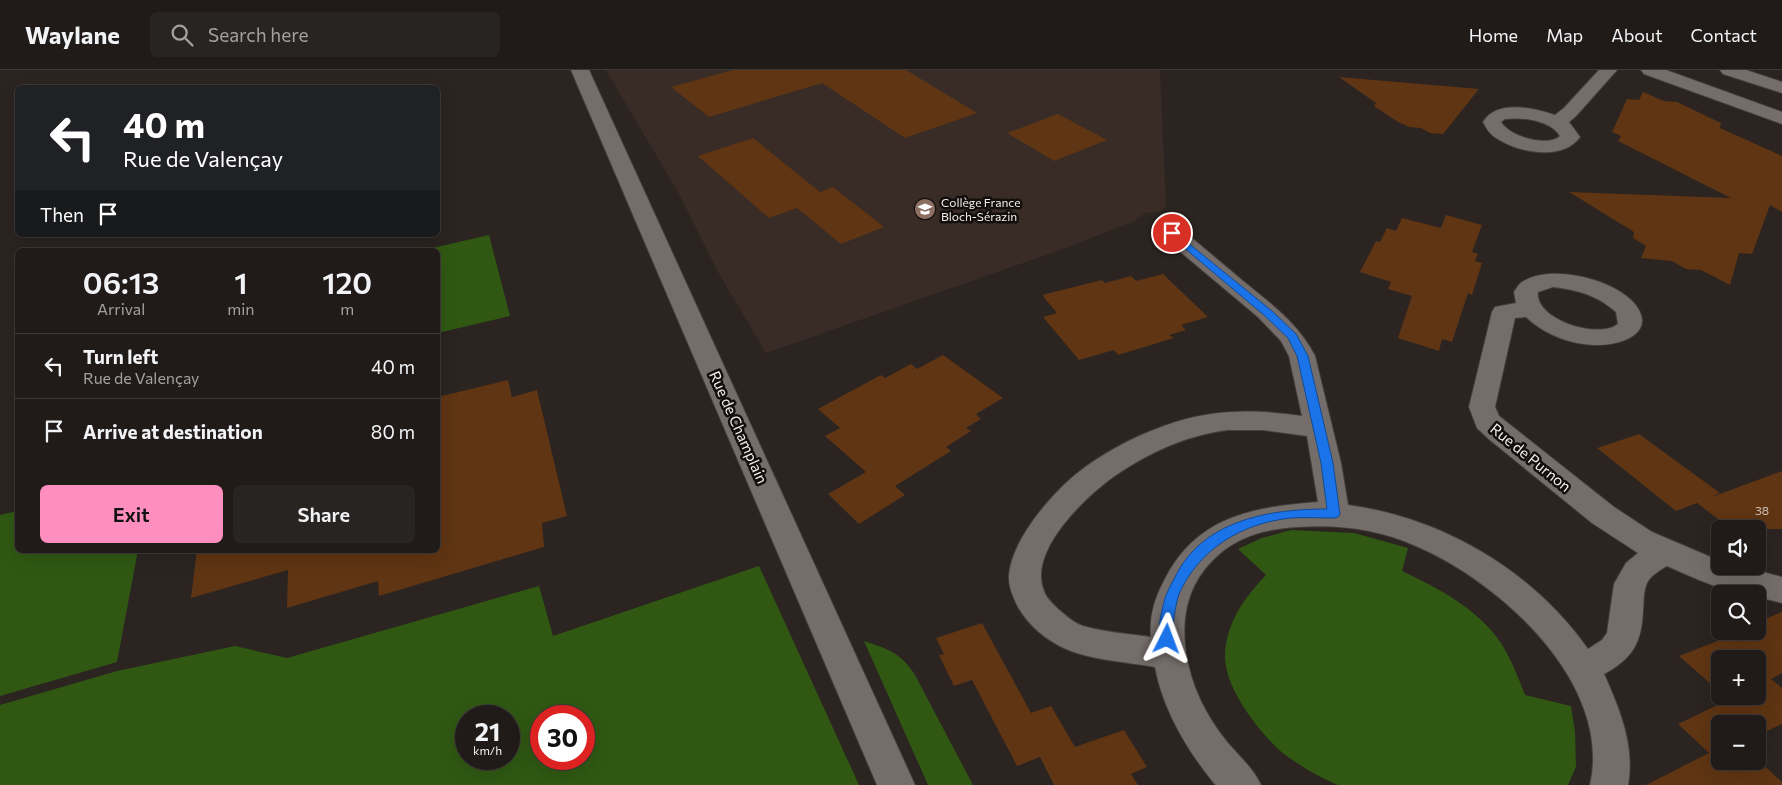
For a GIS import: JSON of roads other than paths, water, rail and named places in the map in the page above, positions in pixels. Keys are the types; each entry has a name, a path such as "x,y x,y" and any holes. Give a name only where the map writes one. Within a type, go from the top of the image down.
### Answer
{"street":[{"name":"Rue de Champlain","path":"580,70 896,785"},
{"path":"1556,122 1570,112 1608,70"},
{"path":"1650,70 1782,118"},
{"path":"1729,70 1782,88"},
{"path":"1172,233 1292,336 1302,356 1317,428 1327,463 1334,514"},
{"name":"Rue de Purnon","path":"1530,309 1504,312 1482,407 1487,421 1603,515 1641,540 1717,573 1782,590"},
{"path":"1168,655 1078,639 1060,630 1044,616 1031,598 1025,576 1030,556 1053,517 1086,482 1125,456 1175,432 1218,421 1240,419 1274,421 1317,428"},
{"path":"1242,785 1226,770 1195,729 1178,694 1168,655 1166,623 1172,597 1185,570 1206,546 1229,531 1252,522 1290,514 1334,514 1385,522 1434,540 1484,567 1531,604 1562,636 1584,668 1601,703 1610,739 1611,778 1609,785"},
{"path":"1584,668 1616,649 1625,630 1630,589 1634,576 1645,564 1665,552"}],"place":[{"name":"Collège France Bloch-Sérazin","path":"925,209"}]}
